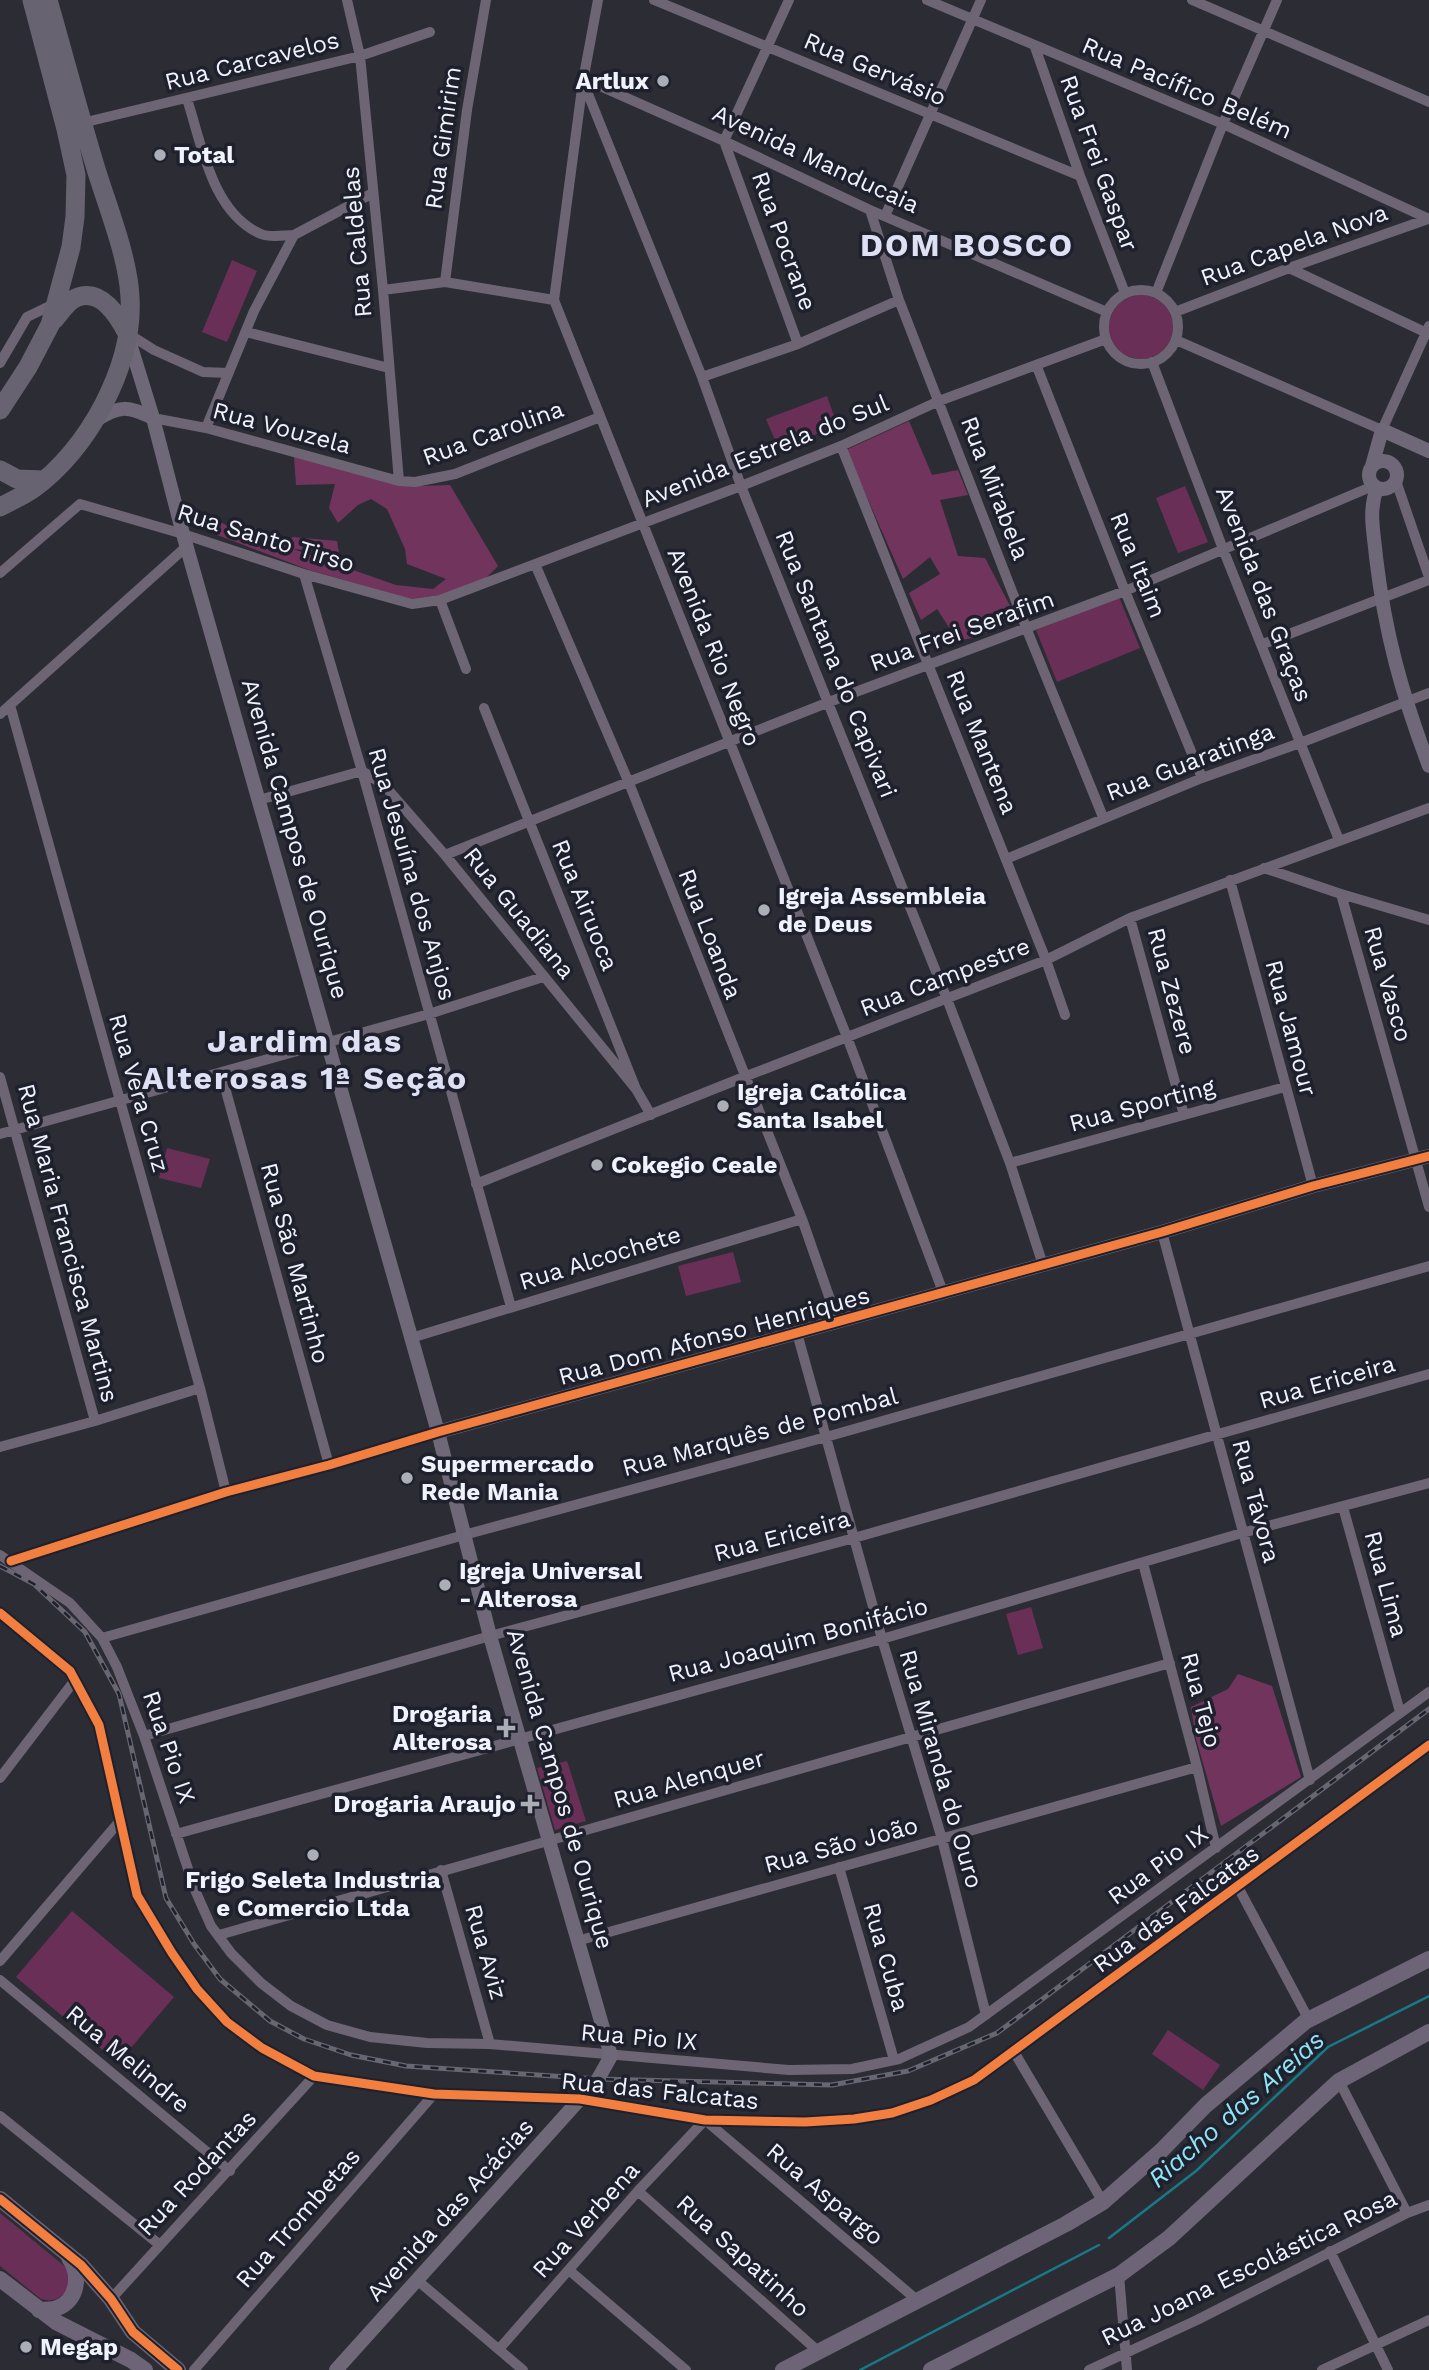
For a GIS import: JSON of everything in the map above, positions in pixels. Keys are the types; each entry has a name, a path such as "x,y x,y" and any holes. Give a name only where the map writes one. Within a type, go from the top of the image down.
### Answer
{"highway":[{"path":"0,410 29,366 50,325 71,247 75,217 76,175 32,0"},
{"name":"Avenida Campos de Ourique","path":"48,0 120,245 130,297 127,333"},
{"path":"0,507 31,491 61,466 96,420 122,360 127,333 105,302 79,296 69,302 50,325"},
{"path":"0,470 17,479 44,481"}],"main road":[{"name":"Avenida Campos de Ourique","path":"127,333 438,1432 490,1636 611,2056"},
{"path":"96,420 114,409 131,408 153,418"},
{"path":"1381,434 1429,451"},
{"path":"1375,487 1390,488 1396,481 1397,472 1388,462 1381,434"},
{"path":"1381,434 1369,474 1375,487 1371,503 1381,597 1405,702 1429,766"},
{"path":"1372,467 1379,462 1388,462"},
{"name":"Rua Dom Afonso Henriques","path":"438,1432 1162,1232 1313,1186 1423,1158"},
{"path":"783,2370 1066,2224 1103,2202 1161,2151 1206,2105 1309,2020 1429,1959"},
{"path":"931,2370 1119,2275 1169,2238 1339,2081 1429,2032"},
{"name":"Avenida das Acácias","path":"336,2370 598,2079 611,2056"},
{"path":"0,2199 81,2265 111,2299 133,2332 178,2370"},
{"path":"39,2310 57,2308 69,2299 74,2291 77,2283 75,2266 62,2250"},
{"path":"0,2279 56,2322 131,2360 145,2370"}],"street":[{"name":"Rua Caldelas","path":"347,0 360,56 399,481"},
{"name":"Rua Gimirim","path":"445,282 467,110 486,0"},
{"name":"Avenida Rio Negro","path":"598,0 583,80 554,300 847,1037 943,1292"},
{"name":"Rua Gervásio","path":"654,0 1080,176"},
{"path":"724,141 789,0"},
{"name":"Rua Pacífico Belém","path":"927,0 1223,124 1428,219"},
{"path":"885,216 981,0"},
{"path":"1192,0 1429,102"},
{"path":"1156,293 1223,124 1277,0"},
{"name":"Rua Carcavelos","path":"82,123 360,56 430,32"},
{"name":"Rua Frei Gaspar","path":"1035,47 1125,293"},
{"name":"Avenida Manducaia","path":"583,80 724,141 870,210 1107,312"},
{"name":"Rua Santana do Capivari","path":"583,80 702,377 741,486 947,999 1010,1163 1043,1265"},
{"path":"187,99 216,188 236,219 264,236 294,235 373,193"},
{"name":"Rua Pocrane","path":"724,141 798,344"},
{"name":"Rua Mirabela","path":"870,210 899,300 1103,817"},
{"name":"Rua Capela Nova","path":"1175,312 1428,219"},
{"path":"206,428 254,311 294,235"},
{"path":"1176,340 1381,434 1428,331 1289,268"},
{"path":"383,290 445,282 554,300"},
{"path":"1137,290 1156,293 1164,298 1175,312 1178,330 1176,340 1167,354 1152,362 1134,363 1125,360 1111,348 1106,339 1104,325 1107,312 1125,293 1137,290"},
{"path":"702,377 798,344 899,300"},
{"path":"0,363 27,317 56,303"},
{"path":"246,332 389,369"},
{"path":"127,333 154,350 203,372 228,373"},
{"name":"Avenida Estrela do Sul","path":"440,600 741,486 841,446 939,401 1037,367 1106,339"},
{"name":"Avenida das Graças","path":"1152,362 1339,841"},
{"name":"Rua Itaim","path":"1037,367 1202,778"},
{"name":"Rua Carolina","path":"399,481 415,482 455,474 600,416"},
{"name":"Rua Vouzela","path":"153,418 206,428 399,481"},
{"name":"Rua Mantena","path":"841,446 1046,960 1065,1015"},
{"path":"1262,644 1429,579 1396,481"},
{"name":"Rua Frei Serafim","path":"445,855 829,702 1027,630 1375,487"},
{"name":"Rua Santo Tirso","path":"0,573 80,504 185,540 412,604 440,600"},
{"path":"0,714 185,540"},
{"name":"Rua Loanda","path":"535,564 629,783 802,1219 838,1322"},
{"name":"Rua Jesuína dos Anjos","path":"304,574 362,771 511,1307"},
{"path":"440,600 466,669"},
{"name":"Rua Guaratinga","path":"1006,859 1103,817 1429,692"},
{"name":"Rua Vera Cruz","path":"10,705 200,1388 226,1492"},
{"name":"Rua Airuoca","path":"484,708 636,1089 651,1115"},
{"path":"259,800 362,771"},
{"name":"Rua Guadiana","path":"362,771 384,785 445,855 636,1089"},
{"name":"Rua Campestre","path":"476,1184 1046,960 1130,918 1429,808"},
{"path":"1264,868 1429,920"},
{"name":"Rua Jamour","path":"1230,880 1313,1186"},
{"name":"Rua Vasco","path":"1341,894 1423,1158 1429,1207"},
{"name":"Rua Zezere","path":"1130,918 1184,1115"},
{"path":"0,1134 429,1014 543,977"},
{"name":"Rua São Martinho","path":"221,1073 328,1465"},
{"name":"Rua Maria Francisca Martins","path":"0,1077 95,1421"},
{"name":"Rua Sporting","path":"1010,1163 1285,1087"},
{"name":"Rua Alcochete","path":"411,1338 802,1219"},
{"name":"Rua Távora","path":"1162,1232 1310,1780"},
{"name":"Rua Marquês de Pombal","path":"102,1637 826,1437 1429,1266"},
{"name":"Rua Miranda do Ouro","path":"797,1333 882,1639 942,1839 986,2015"},
{"name":"Rua Ericeira","path":"144,1735 490,1636 854,1538 1429,1374"},
{"path":"0,1447 200,1388"},
{"name":"Rua Dom Afonso Henriques","path":"11,1561 226,1492 438,1432"},
{"name":"Rua Joaquim Bonifácio","path":"176,1833 882,1639 1242,1534 1429,1483"},
{"name":"Rua Lima","path":"1343,1507 1400,1712"},
{"name":"Rua Pio IX","path":"0,1555 70,1603 102,1637 144,1735 195,1890 211,1926 231,1953 261,1983 290,2006 327,2025 370,2037 427,2043 490,2044 789,2070 852,2069 894,2060 960,2032 986,2015 1429,1692"},
{"name":"Rua Tejo","path":"1143,1563 1216,1848"},
{"name":"Rua das Falcatas","path":"0,1613 70,1671 99,1725 137,1895 172,1954 197,1989 227,2022 253,2041 314,2076 435,2094 580,2099 705,2120 805,2122 854,2119 892,2113 930,2100 974,2080 1429,1745"},
{"name":"Rua Alenquer","path":"219,1935 1170,1663"},
{"path":"0,1778 75,1680"},
{"name":"Rua São João","path":"577,1941 1197,1767"},
{"path":"0,1961 119,1822"},
{"name":"Rua Cuba","path":"839,1867 894,2060"},
{"name":"Rua Aviz","path":"441,1870 490,2044"},
{"path":"1238,1887 1309,2020"},
{"name":"Rua Melindre","path":"0,1980 230,2171"},
{"path":"1013,2050 1103,2202"},
{"name":"Rua Rodantas","path":"111,2299 314,2076"},
{"path":"1339,2081 1407,2213"},
{"name":"Rua Trombetas","path":"194,2370 435,2094"},
{"path":"0,2116 160,2245"},
{"name":"Rua Verbena","path":"500,2348 638,2191 705,2120"},
{"name":"Rua Aspargo","path":"705,2120 917,2300"},
{"name":"Rua Sapatinho","path":"638,2191 819,2352"},
{"name":"Rua Joana Escolástica Rosa","path":"1089,2370 1197,2320 1330,2251 1429,2204"},
{"path":"1330,2251 1388,2370"},
{"path":"570,2271 686,2370"},
{"path":"1119,2275 1127,2370"},
{"path":"417,2280 523,2370"},
{"path":"1322,2370 1429,2320"}],"shaded area":[{"path":"232,260 257,271 227,342 202,332"},
{"path":"1135,295 1147,295 1164,304 1171,315 1171,339 1164,350 1147,359 1135,359 1123,354 1114,345 1109,333 1109,321 1114,309 1123,300"},
{"path":"827,396 838,427 778,447 766,419"},
{"path":"909,421 932,475 958,470 968,495 940,500 958,556 985,558 1017,619 976,637 958,641 937,609 921,620 909,593 940,574 930,557 903,579 846,450"},
{"path":"294,457 418,486 450,485 498,566 486,578 447,594 411,599 309,570 188,524 203,513 226,525 257,528 279,541 287,541 293,537 337,541 339,553 293,549 396,585 433,589 446,579 407,564 405,549 387,509 371,499 358,505 338,523 329,508 335,484 296,485"},
{"path":"1185,486 1208,542 1178,553 1156,498"},
{"path":"1119,597 1140,648 1057,682 1036,630"},
{"path":"167,1148 210,1159 201,1188 159,1178"},
{"path":"733,1252 741,1282 686,1296 678,1266"},
{"path":"1031,1607 1043,1648 1018,1655 1006,1614"},
{"path":"1238,1674 1272,1686 1301,1777 1221,1826 1196,1739 1191,1707 1228,1689"},
{"path":"567,1761 586,1821 555,1830 537,1768"},
{"path":"72,1911 174,1997 118,2063 16,1977"},
{"path":"1168,2030 1220,2065 1203,2090 1152,2054"},
{"path":"0,2213 68,2269 69,2289 60,2297 53,2300 41,2299 0,2266"}],"waterway":[{"name":"Riacho das Areias","path":"1109,2238 1196,2171 1328,2047 1429,1996"},
{"name":"Riacho das Areias","path":"860,2370 1099,2245"}],"railway":[{"path":"0,1566 34,1584 85,1632 119,1694 166,1898 194,1944 220,1979 270,2021 304,2039 351,2055 406,2066 598,2079 832,2085 908,2071 997,2033 1429,1709"}],"cycle path":[{"path":"11,1561 226,1492 1162,1232 1313,1186 1429,1156"},
{"path":"0,1613 70,1671 99,1725 137,1895 197,1989 227,2022 262,2048 314,2076 434,2094 580,2099 705,2120 805,2122 854,2119 892,2113 931,2100 974,2080 1429,1745"},
{"path":"0,2199 81,2265 111,2299 133,2332 178,2370"}],"place":[{"name":"Artlux","path":"663,81"},
{"name":"Total","path":"160,155"},
{"name":"Igreja Assembleia de Deus","path":"764,910"},
{"name":"Igreja Católica Santa Isabel","path":"723,1106"},
{"name":"Cokegio Ceale","path":"597,1165"},
{"name":"Supermercado Rede Mania","path":"407,1478"},
{"name":"Igreja Universal - Alterosa","path":"445,1585"},
{"name":"Drogaria Alterosa","path":"506,1728"},
{"name":"Drogaria Araujo","path":"530,1804"},
{"name":"Frigo Seleta Industria e Comercio Ltda","path":"313,1855"},
{"name":"Megap","path":"26,2347"}],"district":[{"name":"DOM BOSCO","path":"967,245"},
{"name":"Jardim das Alterosas 1ª Seção","path":"305,1060"}]}
